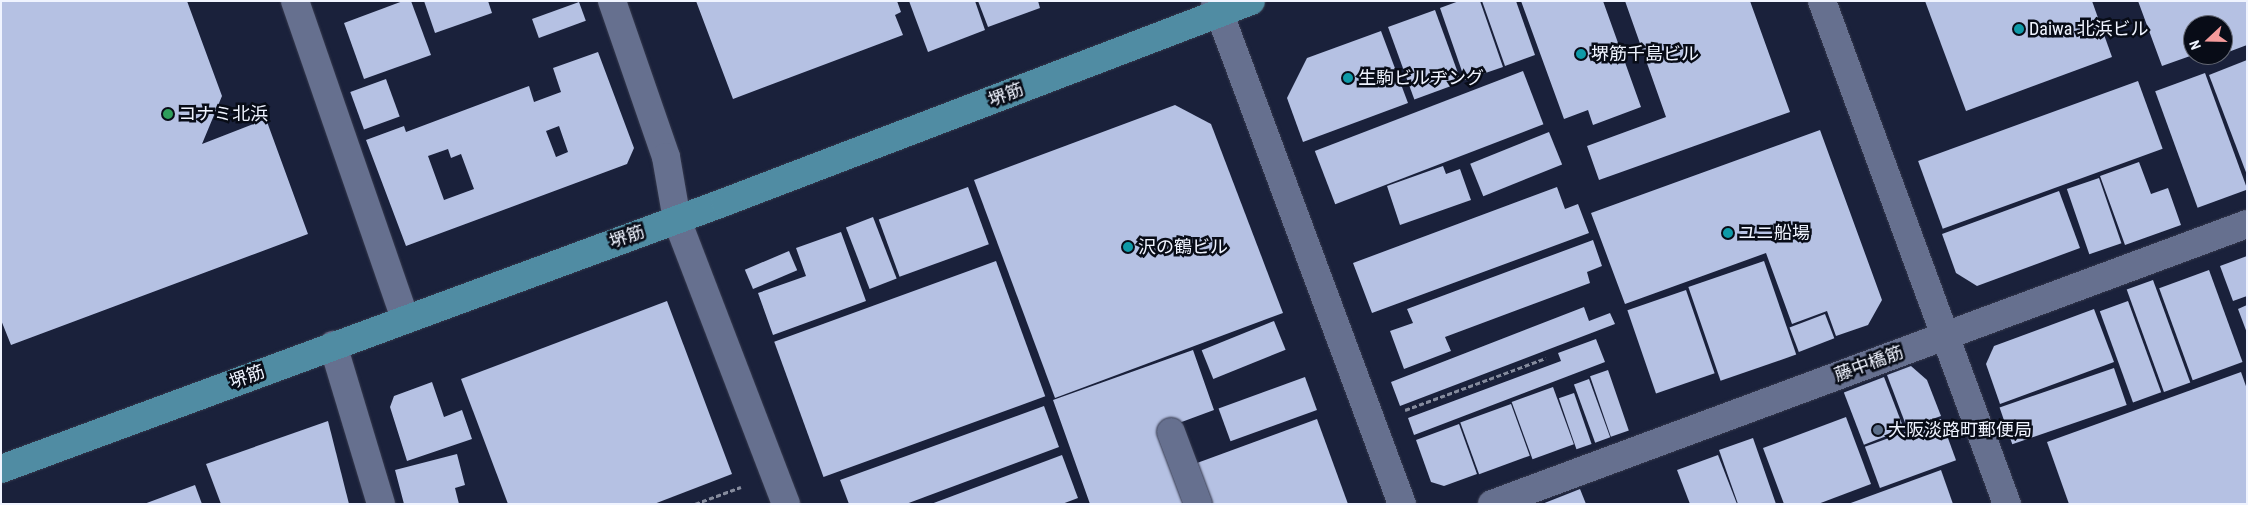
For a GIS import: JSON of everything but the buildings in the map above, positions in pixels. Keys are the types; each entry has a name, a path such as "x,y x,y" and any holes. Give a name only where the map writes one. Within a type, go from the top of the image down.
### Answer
{"main road":[{"name":"堺筋","path":"1,469 333,345 677,220 1217,8 1251,1"}],"street":[{"path":"295,1 405,319"},
{"path":"612,1 666,157 677,220 786,504"},
{"path":"1822,1 2008,504"},
{"path":"1217,8 1402,504"},
{"name":"藤中橋筋","path":"1492,504 2247,224"},
{"path":"333,345 381,504"},
{"path":"1171,432 1198,504"}],"path":[{"path":"1372,423 1546,358"},
{"path":"696,504 746,485"}],"place":[{"name":"Daiwa 北浜ビル","path":"2019,29"},
{"name":"堺筋千島ビル","path":"1581,54"},
{"name":"生駒ビルヂング","path":"1348,78"},
{"name":"コナミ北浜","path":"168,114"},
{"name":"ユニ船場","path":"1728,233"},
{"name":"沢の鶴ビル","path":"1128,247"},
{"name":"大阪淡路町郵便局","path":"1878,430"}]}
